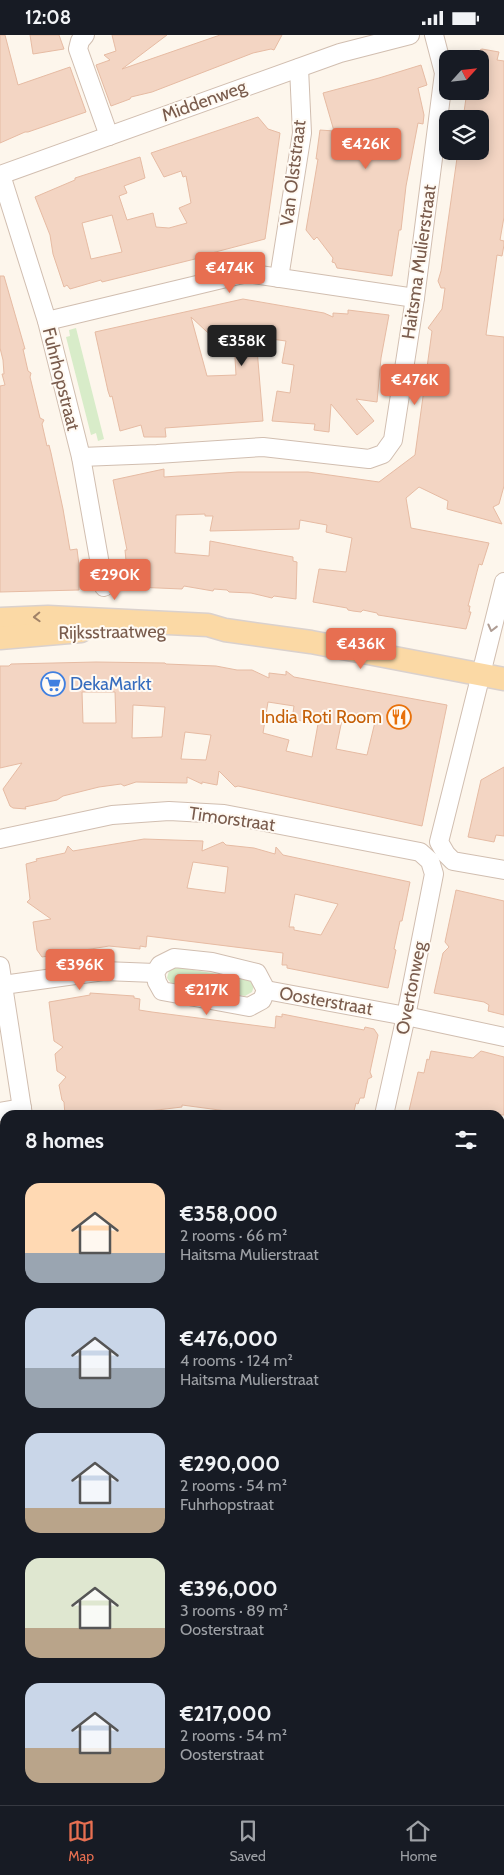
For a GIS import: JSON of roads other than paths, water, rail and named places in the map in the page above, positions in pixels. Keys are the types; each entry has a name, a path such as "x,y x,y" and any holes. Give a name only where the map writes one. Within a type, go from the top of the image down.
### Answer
{"main road":[{"name":"Rijksstraatweg","path":"0,619 48,617 208,625 224,630 311,642 504,679"},
{"name":"Rijksstraatweg","path":"0,637 71,631 107,630 208,633 224,630"}],"street":[{"path":"85,35 80,41 78,49 109,136"},
{"name":"Middenweg","path":"0,175 340,53 410,35"},
{"name":"Haitsma Mulierstraat","path":"81,457 263,447 369,459 382,453 393,440 415,299 444,73 434,35"},
{"name":"Van Olststraat","path":"279,278 302,133 299,68"},
{"name":"Fuhrhopstraat","path":"0,175 47,321 81,457 104,587"},
{"path":"47,321 247,273 415,299"},
{"path":"504,581 439,842 453,861 504,870"},
{"name":"Timorstraat","path":"0,839 112,815 169,811 215,813 420,852 430,861"},
{"name":"Overtonweg","path":"385,1110 434,874 430,861"},
{"name":"Oosterstraat","path":"174,958 212,962 257,973 266,990 262,1000 249,1007 162,991 155,973 160,965 174,958"},
{"path":"0,966 22,1110"},
{"path":"3,985 104,971 155,973"},
{"name":"Oosterstraat","path":"266,990 406,1015 504,1037"}],"place":[{"name":"DekaMarkt","path":"53,684"},
{"name":"India Roti Room","path":"399,717"}]}
